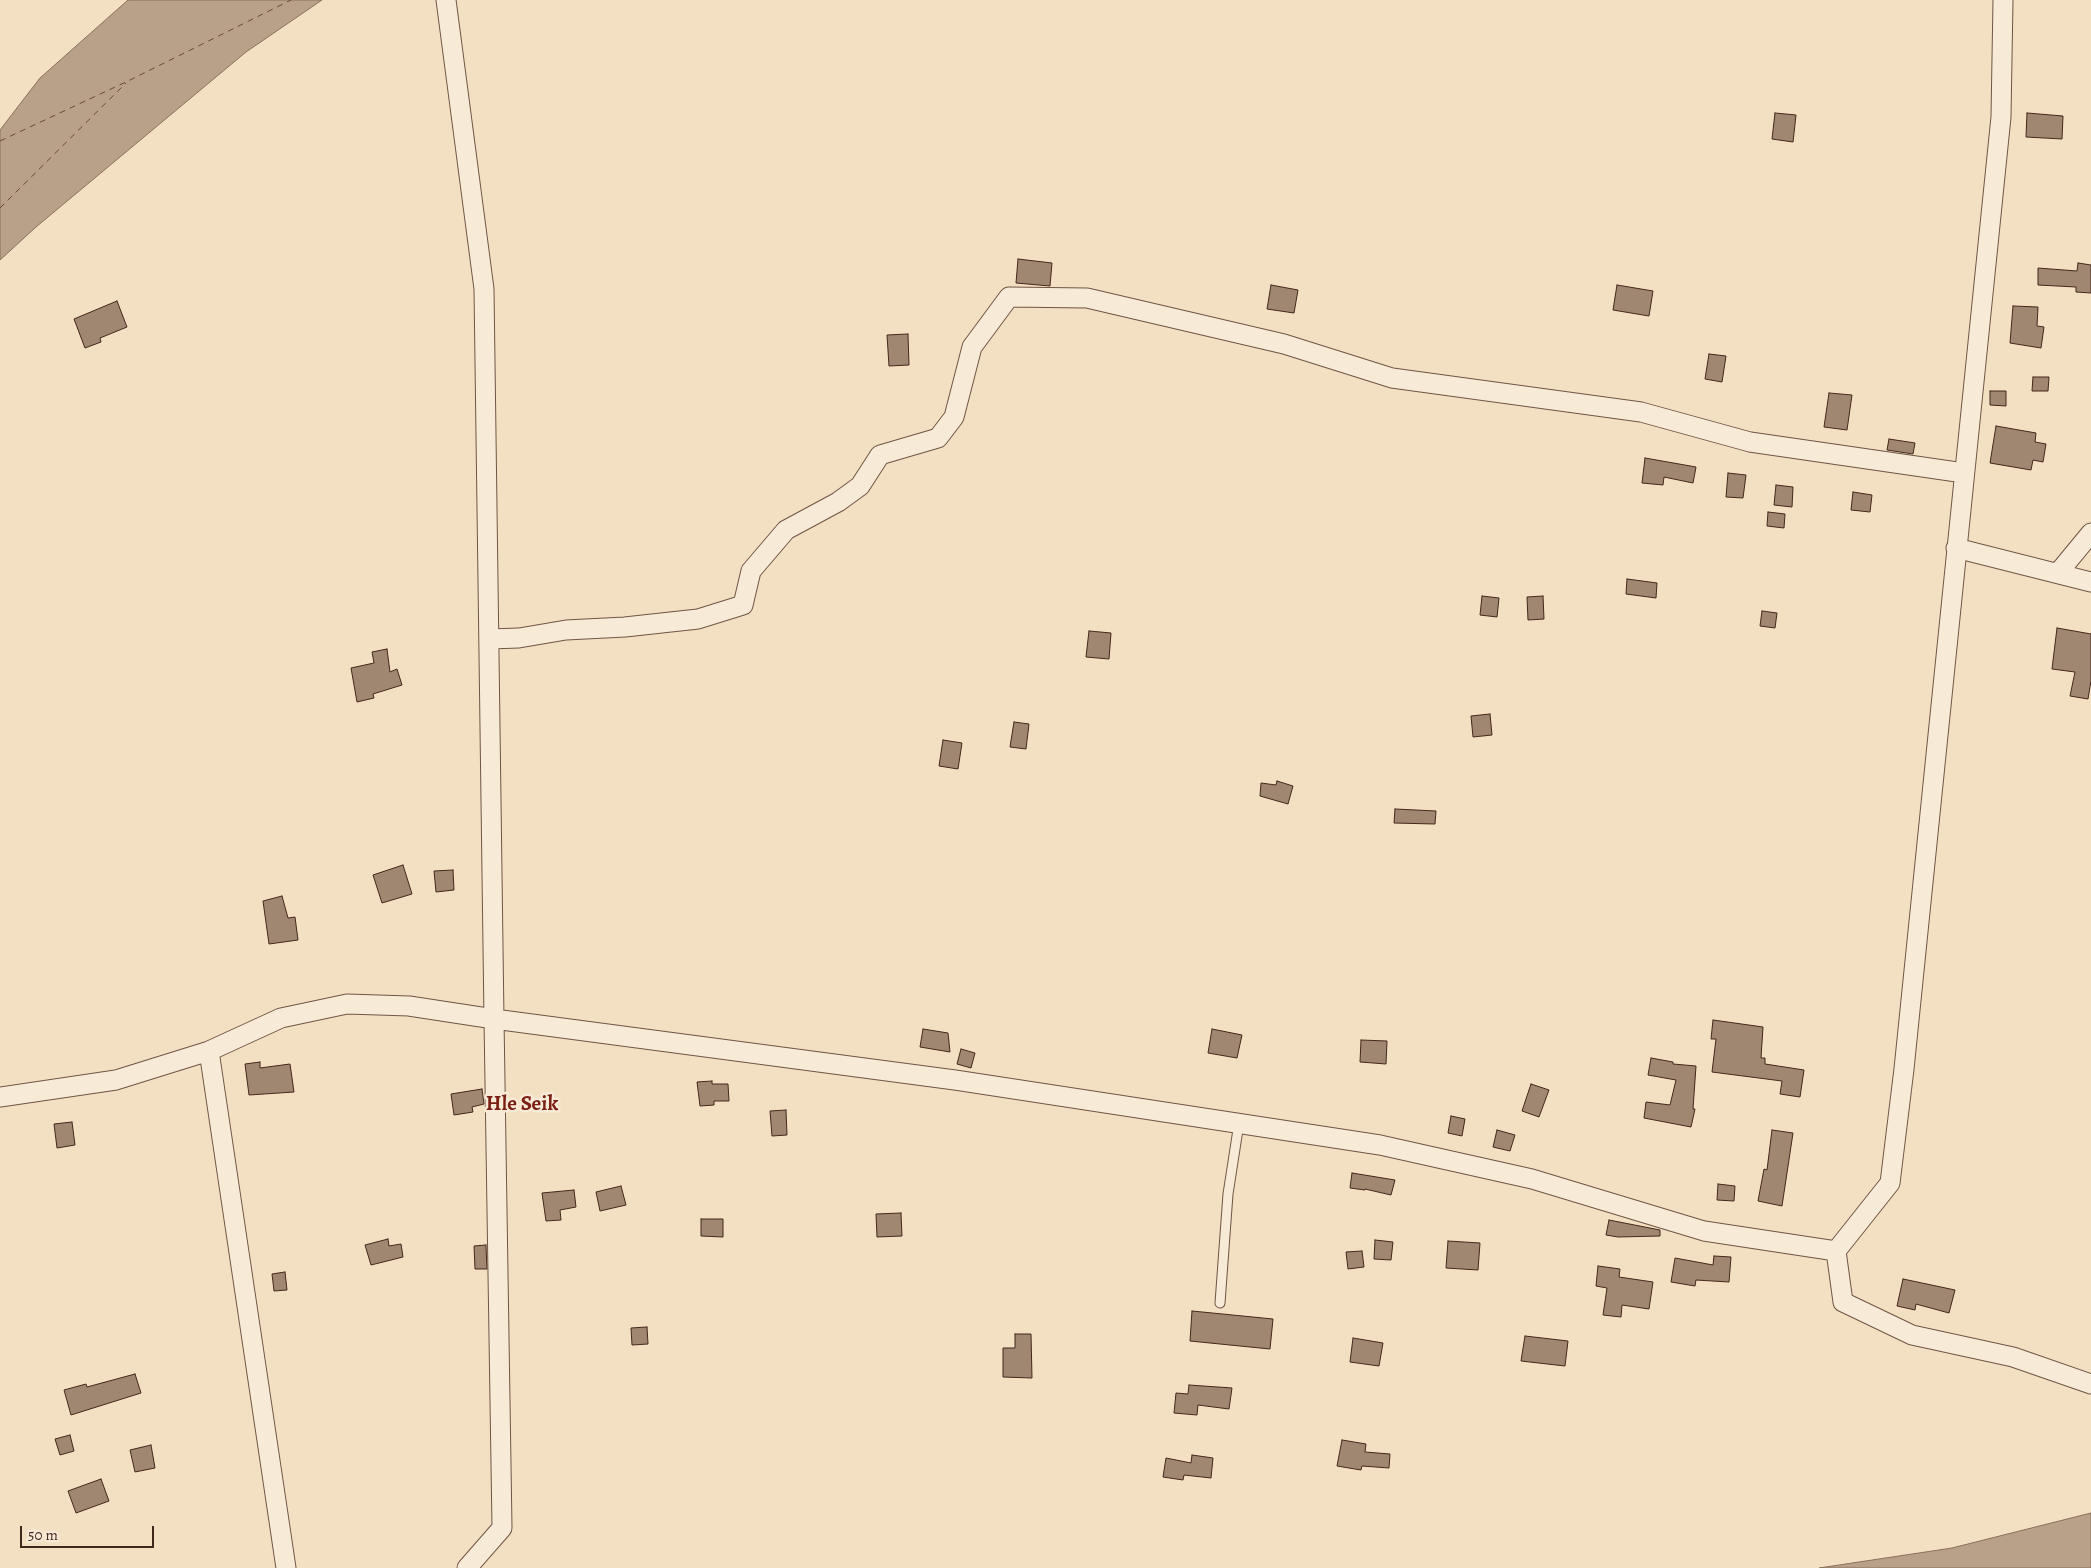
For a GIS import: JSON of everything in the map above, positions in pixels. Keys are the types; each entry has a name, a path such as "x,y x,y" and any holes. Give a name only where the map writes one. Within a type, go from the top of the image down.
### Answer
{"street":[{"path":"446,0 484,289 502,1528 468,1568"},
{"path":"2003,0 2001,118 1904,1068 1890,1183 1836,1251 1843,1302 1912,1335 2014,1357 2091,1384"},
{"path":"489,639 519,638 566,630 625,627 698,619 743,605 751,571 786,530 838,502 860,486 880,455 938,438 954,417 972,347 1009,297 1088,298 1284,344 1392,378 1641,412 1750,442 1964,473"},
{"path":"2058,574 2091,533"},
{"path":"1956,548 2091,582"},
{"path":"0,1097 116,1080 209,1051 280,1018 347,1004 408,1006 955,1080 1380,1144 1532,1179 1704,1231 1836,1251"},
{"path":"209,1051 286,1568"}],"lane":[{"path":"1220,1303 1228,1194 1239,1123"}],"shaded area":[{"path":"128,0 322,0 246,52 36,227 0,260 0,130 40,78"},
{"path":"2091,1513 2091,1568 1819,1568 1952,1548"}],"building":[{"path":"1775,113 1796,115 1793,142 1772,139"},
{"path":"2027,113 2063,116 2062,139 2026,137"},
{"path":"1018,259 1052,263 1050,286 1016,283"},
{"path":"2078,263 2091,265 2091,293 2076,292 2076,287 2038,285 2038,268 2077,271"},
{"path":"1271,285 1298,290 1294,313 1267,309"},
{"path":"1617,285 1653,291 1649,316 1613,310"},
{"path":"117,301 127,327 100,338 101,342 85,348 74,319"},
{"path":"2013,306 2038,307 2037,326 2044,327 2041,348 2010,343"},
{"path":"908,334 909,365 889,366 887,335"},
{"path":"1709,354 1726,356 1722,382 1705,379"},
{"path":"2033,377 2049,377 2048,391 2032,391"},
{"path":"1990,391 2006,391 2006,406 1990,405"},
{"path":"1829,393 1852,395 1847,430 1824,427"},
{"path":"1996,426 2036,433 2035,442 2046,444 2043,462 2033,460 2031,470 1990,463"},
{"path":"1889,439 1915,443 1913,454 1887,450"},
{"path":"1645,458 1696,467 1693,483 1664,477 1663,485 1642,483"},
{"path":"1728,473 1746,475 1743,498 1726,497"},
{"path":"1776,485 1793,487 1792,507 1774,505"},
{"path":"1853,492 1872,495 1870,512 1851,510"},
{"path":"1768,512 1785,514 1784,528 1767,526"},
{"path":"1627,579 1657,583 1656,598 1626,594"},
{"path":"1482,596 1499,598 1497,617 1480,615"},
{"path":"1543,596 1544,619 1528,620 1527,597"},
{"path":"1762,611 1777,613 1775,628 1760,626"},
{"path":"2057,628 2091,634 2091,681 2088,699 2070,696 2075,672 2052,669"},
{"path":"1089,631 1111,633 1109,659 1086,657"},
{"path":"387,649 390,672 397,669 402,685 373,694 374,698 357,702 351,668 374,663 372,652"},
{"path":"1490,714 1492,735 1473,737 1471,716"},
{"path":"1014,722 1029,724 1026,749 1010,747"},
{"path":"943,740 962,743 958,769 939,766"},
{"path":"1277,781 1293,786 1288,804 1260,796 1261,783 1276,785"},
{"path":"1395,809 1436,811 1435,824 1394,823"},
{"path":"403,865 412,894 382,903 373,875"},
{"path":"453,870 454,890 436,892 434,871"},
{"path":"282,896 288,918 295,917 298,940 269,944 263,901"},
{"path":"1713,1020 1763,1027 1761,1058 1765,1058 1765,1064 1804,1070 1800,1097 1780,1094 1782,1081 1712,1072 1716,1039 1711,1039"},
{"path":"923,1029 948,1033 950,1052 920,1047"},
{"path":"1212,1029 1242,1035 1237,1058 1208,1053"},
{"path":"1361,1040 1387,1041 1386,1064 1360,1062"},
{"path":"961,1049 975,1053 971,1068 957,1064"},
{"path":"1651,1058 1673,1062 1673,1064 1696,1066 1693,1109 1695,1109 1691,1127 1644,1118 1646,1102 1670,1105 1676,1080 1648,1075"},
{"path":"260,1062 260,1068 290,1064 294,1092 249,1095 245,1064"},
{"path":"712,1081 712,1084 728,1084 729,1101 714,1101 714,1105 700,1106 697,1082"},
{"path":"1531,1084 1549,1090 1539,1117 1522,1111"},
{"path":"482,1089 484,1104 472,1107 473,1112 454,1115 451,1094"},
{"path":"786,1110 787,1135 772,1136 770,1111"},
{"path":"1451,1116 1465,1119 1462,1136 1448,1133"},
{"path":"72,1122 75,1145 57,1148 54,1124"},
{"path":"1497,1130 1515,1135 1510,1151 1493,1147"},
{"path":"1772,1130 1793,1133 1782,1206 1758,1201 1764,1169 1767,1170"},
{"path":"1352,1173 1395,1180 1391,1195 1365,1189 1350,1188"},
{"path":"1718,1184 1735,1186 1734,1201 1717,1200"},
{"path":"621,1186 626,1205 600,1211 596,1192"},
{"path":"574,1190 576,1207 560,1210 561,1220 546,1221 542,1193"},
{"path":"901,1213 902,1236 877,1237 876,1214"},
{"path":"701,1219 723,1219 723,1237 701,1236"},
{"path":"1609,1220 1660,1230 1660,1236 1618,1237 1606,1235"},
{"path":"388,1239 389,1246 401,1244 403,1257 371,1265 365,1245"},
{"path":"1375,1240 1393,1242 1391,1260 1374,1259"},
{"path":"1448,1241 1480,1243 1478,1270 1446,1268"},
{"path":"486,1245 487,1269 475,1269 474,1246"},
{"path":"1362,1251 1364,1267 1348,1269 1346,1252"},
{"path":"1714,1256 1731,1257 1729,1282 1696,1280 1695,1286 1671,1282 1675,1258 1713,1265"},
{"path":"1598,1266 1620,1269 1619,1277 1653,1282 1649,1309 1622,1305 1621,1317 1603,1315 1607,1288 1596,1286"},
{"path":"285,1272 287,1290 274,1291 272,1274"},
{"path":"1903,1279 1955,1290 1949,1313 1916,1304 1915,1310 1897,1306"},
{"path":"1192,1311 1273,1319 1270,1349 1190,1341"},
{"path":"647,1327 648,1344 632,1345 631,1328"},
{"path":"1015,1334 1031,1334 1032,1378 1003,1377 1003,1348 1015,1348"},
{"path":"1525,1336 1568,1341 1565,1366 1521,1361"},
{"path":"1353,1338 1383,1343 1379,1366 1350,1362"},
{"path":"135,1374 141,1393 71,1415 64,1390 86,1384 87,1387"},
{"path":"1189,1385 1232,1388 1229,1409 1198,1405 1197,1415 1174,1413 1176,1393 1188,1394"},
{"path":"70,1435 74,1451 60,1455 55,1439"},
{"path":"1342,1440 1366,1444 1365,1452 1390,1454 1389,1468 1362,1466 1361,1470 1337,1466"},
{"path":"151,1445 155,1468 135,1472 130,1450"},
{"path":"1192,1455 1213,1458 1211,1478 1184,1475 1183,1480 1163,1477 1166,1458 1191,1463"},
{"path":"101,1479 109,1501 76,1513 68,1491"}],"ferry route":[{"path":"0,141 128,81 291,0"},
{"path":"0,208 126,83"}],"district":[{"name":"Hle Seik","path":"522,1105"}]}
